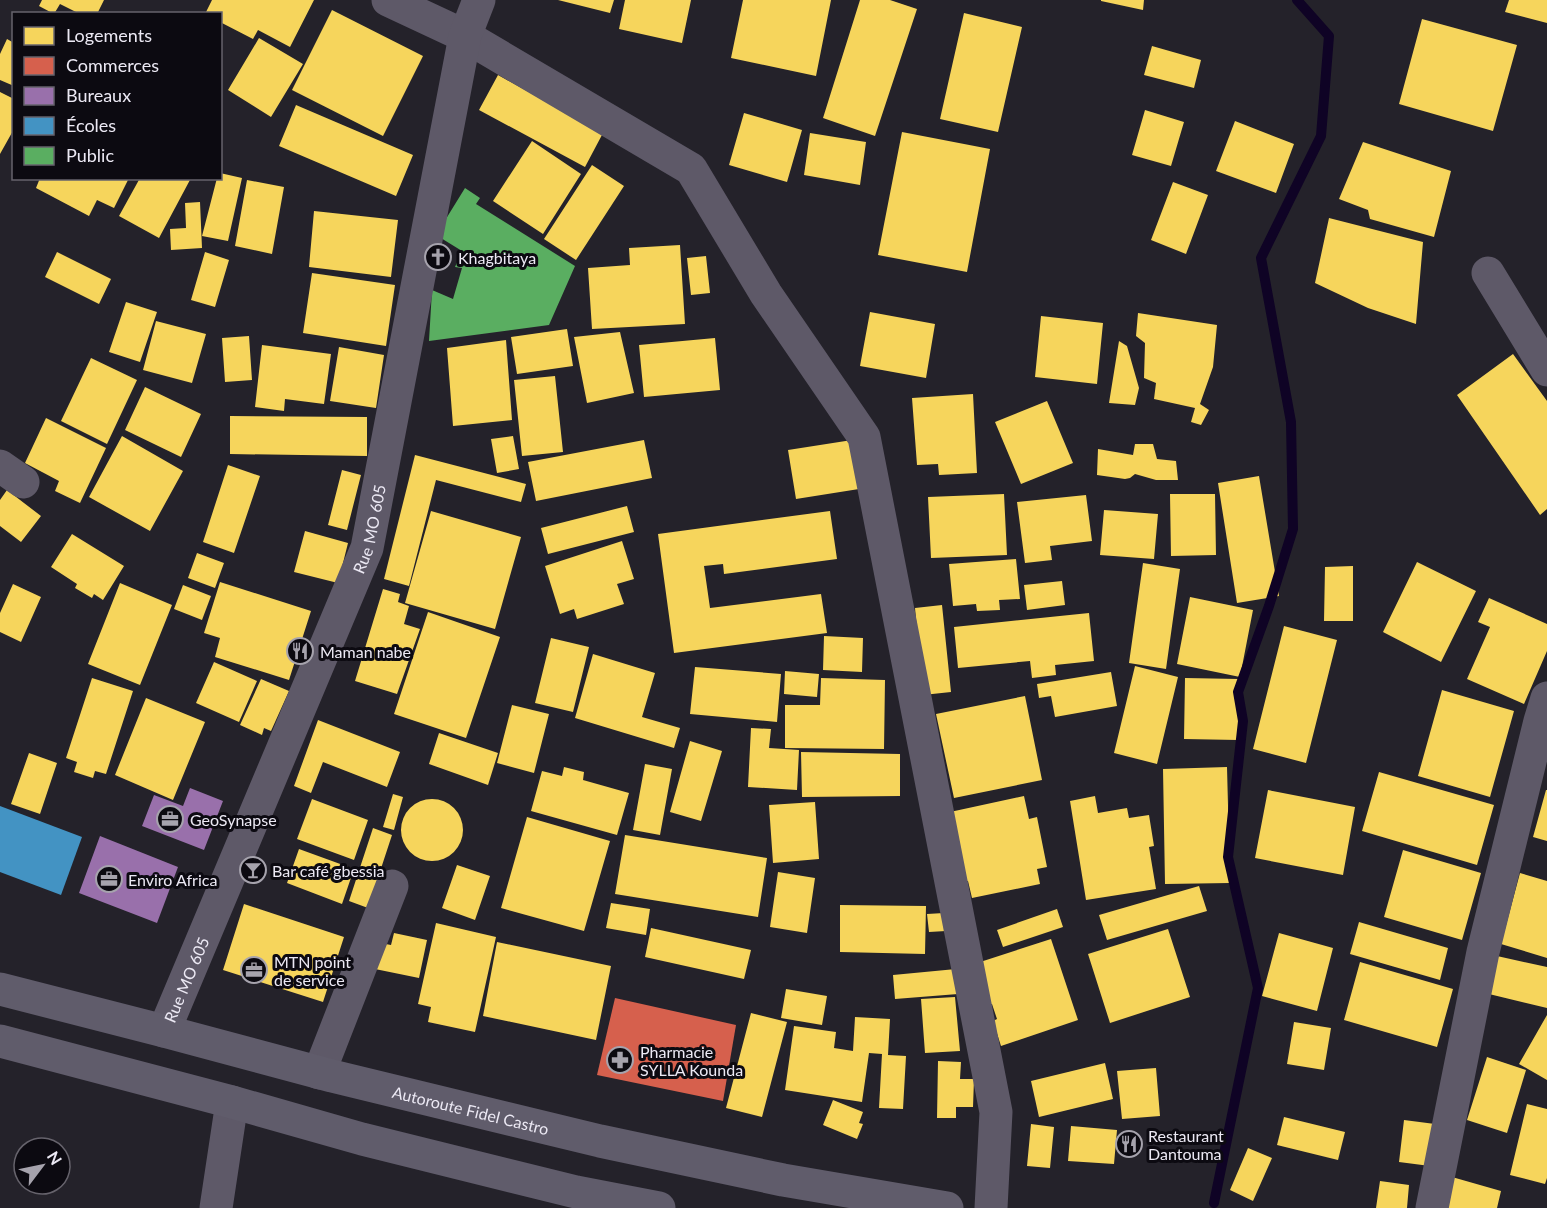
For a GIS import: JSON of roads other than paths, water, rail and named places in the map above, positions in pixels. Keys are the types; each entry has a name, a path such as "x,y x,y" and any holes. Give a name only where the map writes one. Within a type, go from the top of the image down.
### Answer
{"highway":[{"name":"Autoroute Fidel Castro","path":"0,989 319,1073 611,1144 783,1180 947,1208"},
{"path":"0,1041 362,1139 576,1192 659,1208"}],"street":[{"path":"388,0 465,36 691,169 766,294 864,437 996,1112 991,1208"},
{"name":"Rue MO 605","path":"164,1031 367,548 465,36 479,0"},
{"path":"1488,273 1547,370"},
{"path":"1432,1208 1483,952 1547,698"},
{"path":"319,1073 392,886"},
{"path":"216,1208 232,1102"}],"waterway":[{"path":"1214,1203 1258,988 1228,857 1243,721 1238,692 1269,606 1293,529 1291,422 1261,258 1321,136 1329,36 1297,0"}],"place":[{"name":"Khagbitaya","path":"438,257"},
{"name":"Maman nabe","path":"300,651"},
{"name":"GeoSynapse","path":"170,819"},
{"name":"Bar café gbessia","path":"253,870"},
{"name":"Enviro Africa","path":"109,879"},
{"name":"MTN point de service","path":"254,970"},
{"name":"Pharmacie SYLLA Kounda","path":"620,1060"},
{"name":"Restaurant Dantouma","path":"1129,1144"}]}
